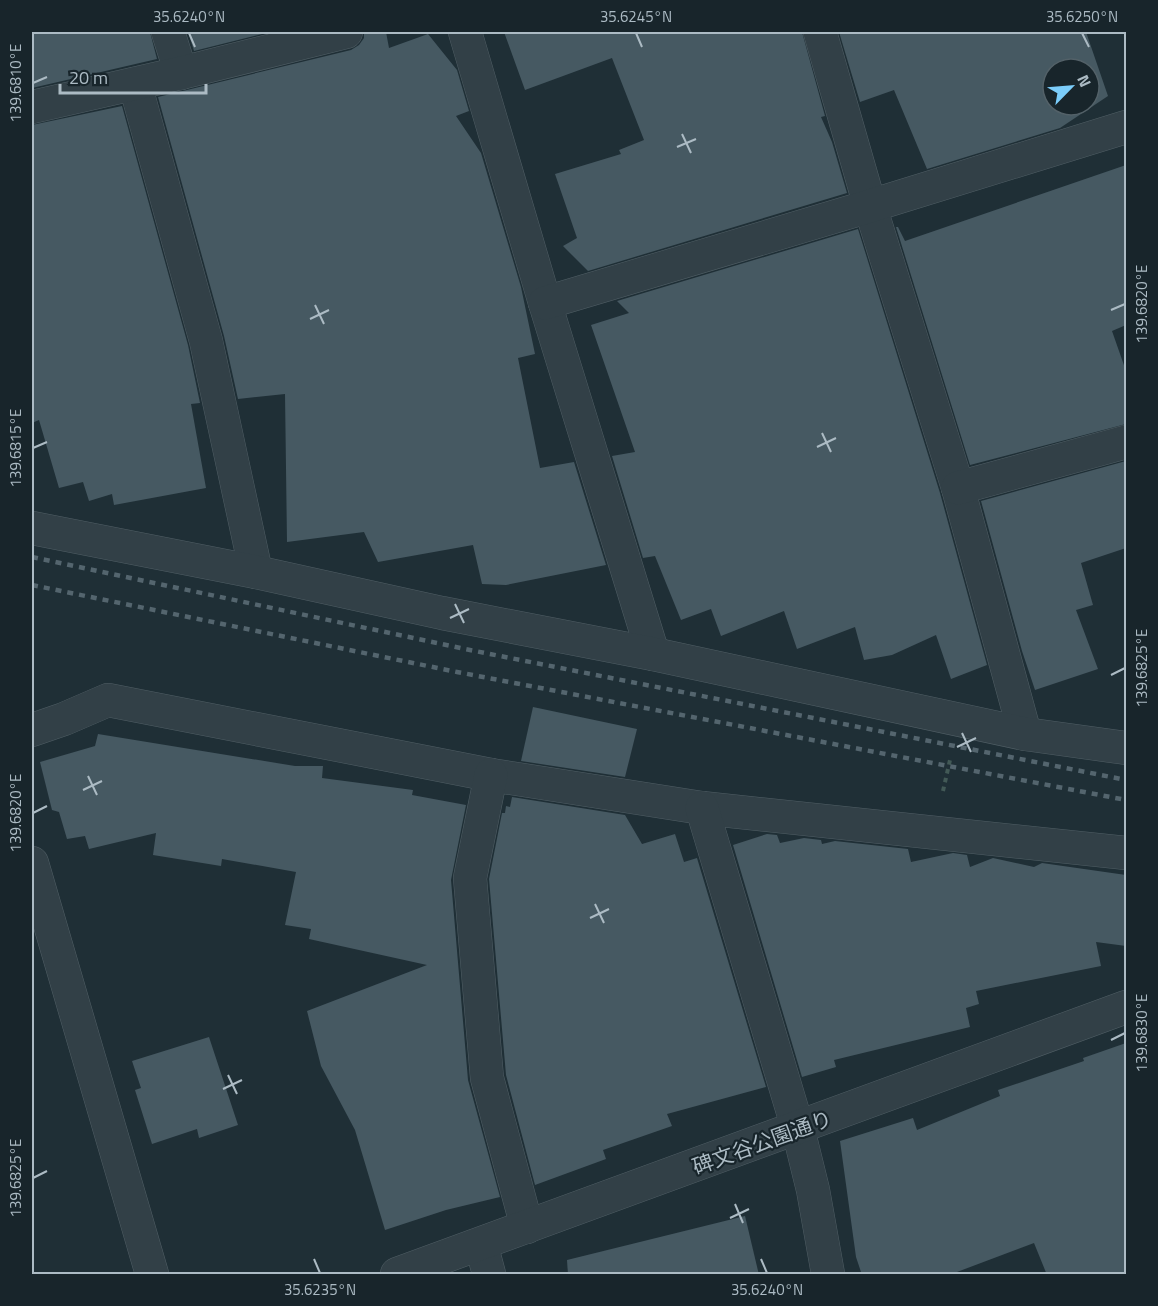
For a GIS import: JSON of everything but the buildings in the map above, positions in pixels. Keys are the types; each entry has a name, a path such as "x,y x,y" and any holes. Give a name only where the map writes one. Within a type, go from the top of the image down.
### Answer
{"street":[{"path":"168,32 181,73"},
{"path":"32,107 346,32"},
{"path":"465,32 545,303 653,654"},
{"path":"820,32 870,206 958,488 1025,734"},
{"path":"135,84 206,342 256,572"},
{"path":"545,303 870,206 1126,126"},
{"path":"958,488 1126,442"},
{"path":"32,528 653,654 1025,734 1126,748"},
{"path":"32,730 108,700 491,775 702,808 1126,853"},
{"path":"491,775 470,878 487,1078 527,1227"},
{"path":"702,808 798,1129 813,1190 828,1275"},
{"path":"32,862 43,941 152,1275"},
{"name":"碑文谷公園通り","path":"397,1275 485,1259 527,1227 1126,1007"}],"path":[{"path":"935,833 957,720"}],"railway":[{"path":"32,557 465,649 1126,780"},
{"path":"32,585 457,672 1126,800"}]}
